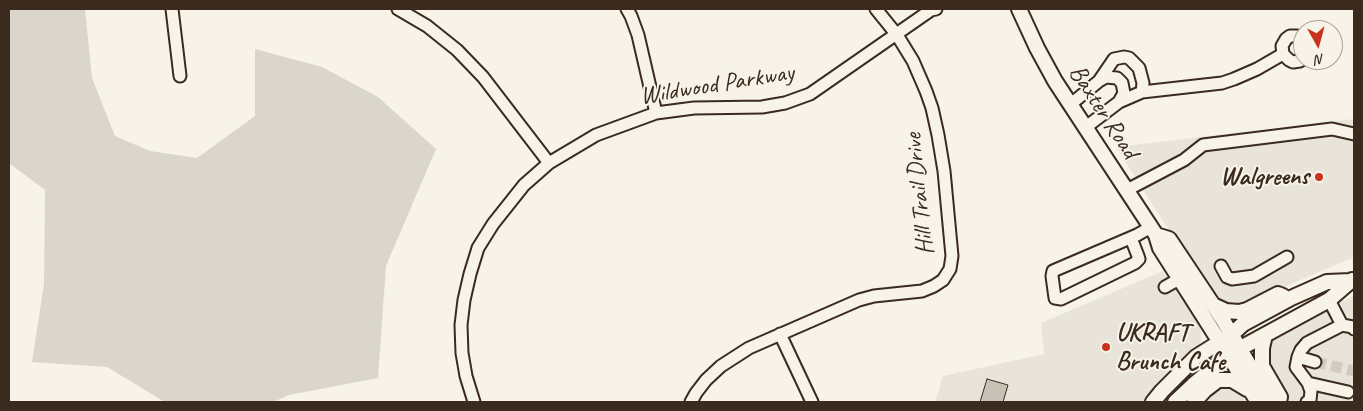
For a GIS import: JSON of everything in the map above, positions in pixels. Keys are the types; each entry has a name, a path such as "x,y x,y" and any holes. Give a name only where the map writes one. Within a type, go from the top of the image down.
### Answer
{"main road":[{"name":"Baxter Road","path":"1019,9 1055,81 1154,231 1160,248 1179,279 1271,402"},
{"name":"Baxter Road","path":"1154,231 1169,239 1213,305 1225,338"},
{"path":"1152,402 1196,357 1243,324 1326,282 1352,280"},
{"path":"1176,402 1193,385 1234,352 1329,300 1352,280"},
{"path":"1213,305 1226,311 1239,312 1247,310 1278,294 1292,298"},
{"path":"1265,335 1262,348 1262,366 1280,397 1279,402"},
{"name":"Baxter Road","path":"1234,352 1254,397"},
{"path":"1194,402 1218,380 1232,380 1254,397"}],"street":[{"path":"172,9 180,76"},
{"path":"398,9 428,26 457,50 483,77 549,163"},
{"path":"627,9 638,35 656,113"},
{"name":"Hill Trail Drive","path":"691,402 706,380 721,366 749,348 859,300 874,296 922,290 934,286 944,280 950,269 952,256 944,171 938,135 926,91 913,61 897,35 876,9"},
{"name":"Wildwood Parkway","path":"474,402 466,376 462,353 461,325 464,300 478,248 493,224 524,185 549,163 596,135 656,113 694,108 762,107 785,103 810,94 931,10 936,9"},
{"path":"1293,36 1286,39 1282,46 1283,54 1293,62"},
{"path":"1086,127 1119,102 1142,92 1222,83 1258,69 1283,54"},
{"path":"1098,81 1114,59 1129,58 1139,68 1143,83 1142,92"},
{"path":"1071,104 1106,76 1112,76 1121,81 1124,93 1119,102"},
{"path":"1127,190 1184,160 1203,145 1332,129 1354,134"},
{"path":"1131,238 1139,259 1135,263 1061,298 1056,298 1052,276 1053,271 1131,238 1154,231"},
{"path":"1221,266 1227,277 1232,279 1254,276 1287,257"},
{"path":"1165,287 1179,279"},
{"path":"1329,300 1342,325"},
{"path":"1307,402 1310,400 1311,391 1308,382 1296,368 1301,350 1307,343 1342,325 1352,326 1354,329"},
{"path":"780,334 812,402"},
{"path":"1298,357 1315,362"},
{"path":"1308,382 1348,392"}],"shaded area":[{"path":"9,9 85,9 92,78 115,136 150,151 197,158 255,116 255,49 322,67 378,97 436,149 386,266 378,378 289,395 273,402 165,402 107,367 32,362 44,284 45,190 9,163"},
{"path":"1354,119 1354,257 1289,285 1246,308 1218,303 1210,295 1116,147"},
{"path":"1163,271 1196,318 1201,331 1201,342 1195,351 1145,402 935,402 943,376 1044,354 1041,323"},
{"path":"1354,296 1354,402 1286,402 1268,368 1266,344 1302,320"},
{"path":"1223,384 1241,387 1250,402 1199,402"}],"building":[{"path":"987,379 1008,385 1003,402 980,402"}],"tunnel":[{"path":"1315,362 1354,371"}],"place":[{"name":"Walgreens","path":"1319,177"},
{"name":"UKRAFT Brunch Cafe","path":"1106,347"}]}
